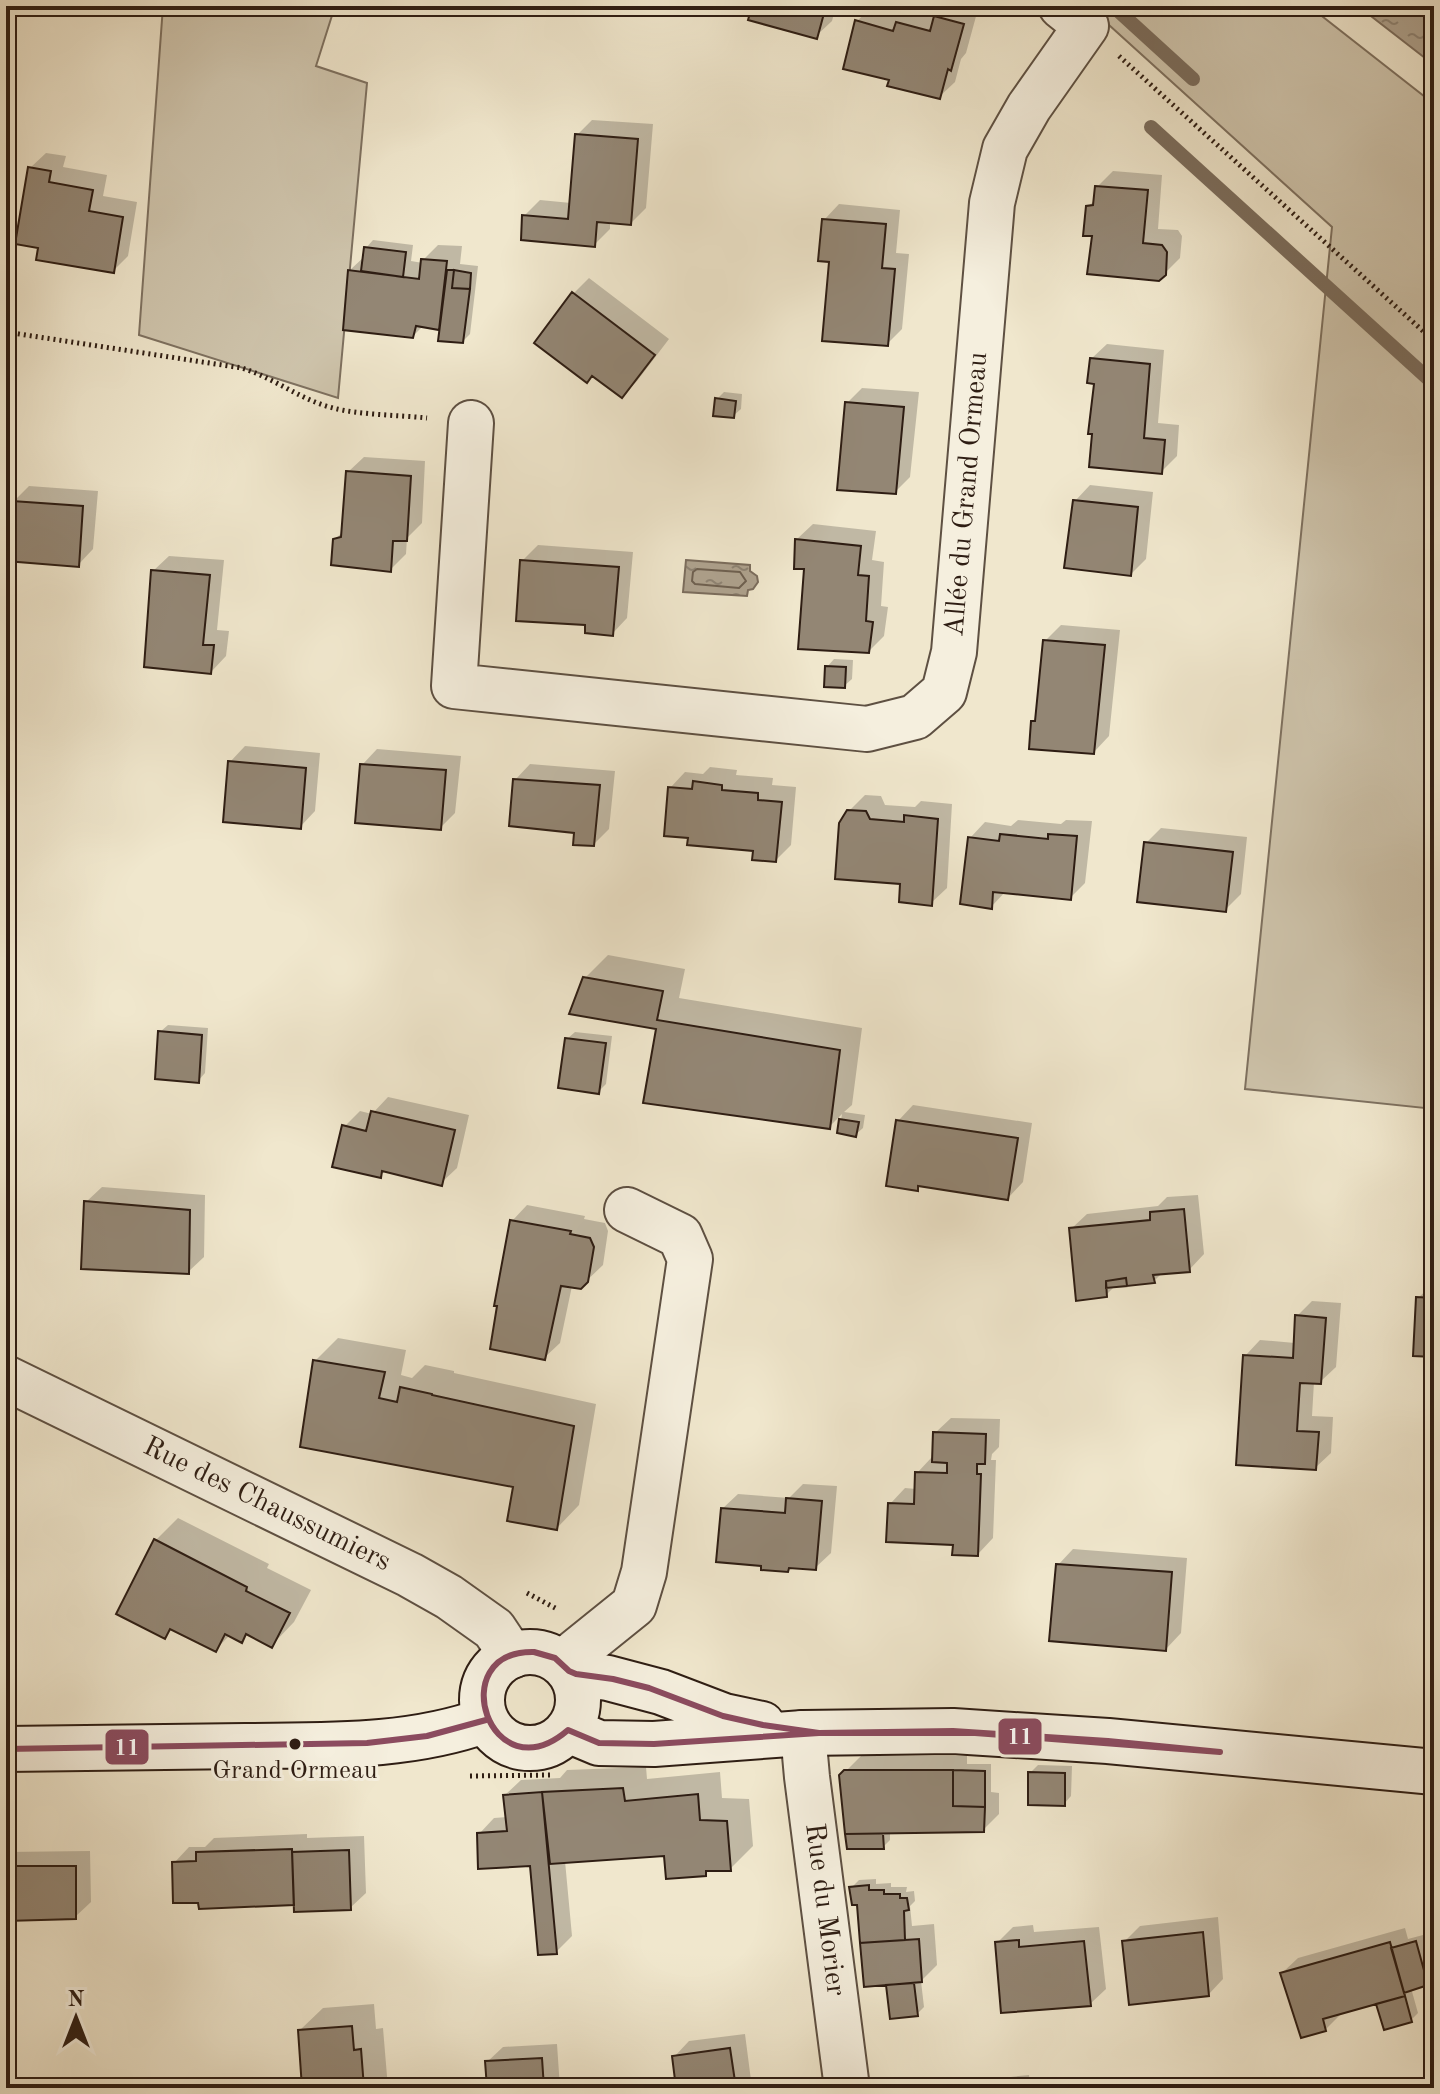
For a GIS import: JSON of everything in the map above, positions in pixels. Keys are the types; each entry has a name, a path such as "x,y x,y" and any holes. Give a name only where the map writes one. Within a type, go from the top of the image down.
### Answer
{"street":[{"name":"Allée du Grand Ormeau","path":"471,423 454,686 867,729 915,717 944,692 954,652 992,203 1005,149 1074,16"},
{"path":"566,1667 634,1605 644,1572 690,1259 680,1236 627,1210"},
{"name":"Rue des Chaussumiers","path":"6,1378 410,1575 449,1597 494,1629 512,1656"},
{"path":"566,1667 577,1686 579,1701 576,1716 568,1730 556,1741 541,1747 525,1748 508,1743 496,1733 486,1720 482,1705 483,1690 489,1675 499,1663 525,1652 538,1652 566,1667 661,1692 724,1716 803,1733"},
{"path":"6,1749 339,1744 408,1739 456,1731 486,1720"},
{"path":"568,1730 599,1743 654,1744 803,1733 953,1731 1077,1739 1434,1772"},
{"name":"Rue du Morier","path":"803,1733 847,2088"}],"path":[{"path":"1074,16 1434,341"},
{"path":"6,332 242,368 313,402 335,409 471,423"}],"shaded area":[{"path":"163,6 335,6 316,66 367,83 338,398 139,335"},
{"path":"1088,6 1309,6 1434,104 1434,1109 1245,1089 1332,227"}],"water":[{"path":"1358,6 1434,6 1434,65"},
{"path":"686,560 750,565 750,571 757,576 758,582 748,590 747,596 683,592"}],"building":[{"path":"752,6 826,6 817,39 748,20"},
{"path":"934,16 964,24 940,99 887,86 889,80 843,69 855,20 893,31 896,22 930,31"},
{"path":"575,134 638,139 631,225 597,222 595,247 521,240 522,215 568,219"},
{"path":"28,167 51,171 49,182 93,190 89,211 123,217 114,273 36,260 38,248 15,244"},
{"path":"1095,186 1148,190 1143,243 1162,245 1167,252 1166,275 1159,281 1087,274 1092,236 1083,236 1086,206 1093,205"},
{"path":"822,219 886,224 882,268 895,269 888,346 822,341 829,262 818,261"},
{"path":"364,247 406,252 403,277 361,271"},
{"path":"421,259 447,261 439,330 416,326 413,338 343,330 348,270 419,279"},
{"path":"447,270 454,270 452,288 470,289 463,343 438,341"},
{"path":"454,270 471,273 470,289 452,288"},
{"path":"572,292 655,355 622,398 592,376 587,383 534,343"},
{"path":"1090,358 1150,364 1144,438 1165,440 1162,474 1089,467 1092,434 1088,434 1094,384 1087,383"},
{"path":"715,398 736,401 734,418 713,416"},
{"path":"845,402 904,407 896,494 837,490"},
{"path":"346,471 411,476 407,541 393,541 391,572 331,565 333,539 341,537"},
{"path":"1073,500 1138,507 1131,576 1064,568"},
{"path":"12,501 83,506 79,567 6,561"},
{"path":"795,539 861,546 858,575 869,576 866,621 873,622 869,653 798,649 804,569 794,569"},
{"path":"520,560 619,567 613,636 585,633 585,625 516,621"},
{"path":"151,570 210,575 203,645 214,645 211,674 144,667"},
{"path":"1043,640 1105,645 1094,754 1029,749"},
{"path":"825,666 846,667 845,688 824,687"},
{"path":"228,761 306,768 301,829 223,822"},
{"path":"360,764 446,770 441,830 355,823"},
{"path":"513,779 600,785 594,846 573,845 574,833 509,826"},
{"path":"693,781 722,785 722,790 758,793 758,800 782,802 776,862 752,860 753,851 687,845 688,838 664,836 668,787 692,789"},
{"path":"847,810 866,811 870,819 904,822 904,815 938,819 932,906 899,902 900,884 835,879 839,823"},
{"path":"1000,834 1048,839 1048,834 1077,836 1071,900 993,892 992,909 960,904 968,837 999,841"},
{"path":"1144,842 1233,852 1226,912 1137,902"},
{"path":"583,977 663,991 657,1020 840,1050 830,1129 643,1103 656,1029 569,1014"},
{"path":"158,1031 202,1035 199,1083 155,1079"},
{"path":"565,1038 606,1043 599,1094 558,1088"},
{"path":"371,1111 455,1130 442,1186 382,1171 381,1178 332,1167 342,1125 366,1131"},
{"path":"839,1119 859,1122 856,1137 837,1133"},
{"path":"896,1120 1018,1138 1008,1200 918,1186 918,1191 886,1186"},
{"path":"84,1201 190,1210 189,1274 81,1269"},
{"path":"1184,1209 1190,1272 1153,1275 1155,1283 1127,1286 1126,1278 1106,1281 1107,1297 1076,1301 1069,1228 1150,1220 1150,1212"},
{"path":"510,1220 571,1231 570,1234 590,1238 594,1247 588,1282 581,1289 561,1286 545,1360 490,1349 497,1306 494,1306"},
{"path":"1126,1278 1127,1286 1106,1288 1106,1281"},
{"path":"1416,1297 1434,1298 1434,1357 1413,1356"},
{"path":"1295,1315 1326,1318 1321,1384 1300,1383 1297,1431 1319,1432 1316,1470 1236,1465 1243,1355 1293,1358"},
{"path":"313,1360 385,1372 379,1398 397,1402 400,1387 574,1426 557,1530 507,1521 513,1487 300,1447"},
{"path":"933,1432 986,1434 985,1464 977,1464 977,1474 981,1474 978,1556 952,1555 953,1545 886,1542 888,1503 914,1504 915,1472 947,1473 947,1463 932,1462"},
{"path":"786,1498 822,1501 816,1570 761,1570 761,1566 716,1562 721,1508 785,1513"},
{"path":"154,1539 290,1613 272,1648 246,1634 242,1643 225,1634 216,1652 170,1629 165,1639 116,1614"},
{"path":"1056,1564 1172,1572 1166,1651 1049,1641"},
{"path":"844,1770 953,1770 953,1806 985,1807 984,1832 845,1834 839,1775"},
{"path":"953,1770 985,1771 985,1807 953,1806"},
{"path":"1028,1772 1065,1773 1065,1806 1028,1805"},
{"path":"623,1788 625,1801 698,1794 700,1820 727,1821 731,1871 706,1871 706,1876 666,1879 664,1856 550,1864 542,1792"},
{"path":"542,1792 557,1954 538,1955 530,1866 478,1869 477,1833 507,1831 503,1795"},
{"path":"845,1834 883,1834 884,1849 847,1849"},
{"path":"292,1849 294,1905 199,1909 198,1903 173,1903 172,1862 196,1861 196,1852"},
{"path":"349,1850 351,1910 294,1912 292,1852"},
{"path":"6,1866 76,1866 76,1919 6,1921"},
{"path":"869,1885 869,1890 884,1890 884,1894 900,1894 900,1898 907,1898 909,1910 904,1911 905,1940 860,1943 857,1905 852,1905 849,1887"},
{"path":"1203,1932 1209,1996 1129,2005 1122,1941"},
{"path":"919,1939 922,1982 864,1987 860,1943"},
{"path":"1019,1940 1019,1947 1084,1941 1091,2006 1001,2013 995,1942"},
{"path":"1416,1941 1428,1985 1404,1993 1391,1948"},
{"path":"1390,1942 1405,1996 1323,2019 1326,2031 1301,2038 1280,1973"},
{"path":"914,1983 918,2016 890,2019 886,1985"},
{"path":"1405,1996 1412,2022 1384,2030 1376,2004"},
{"path":"352,2026 354,2050 361,2049 364,2088 302,2088 298,2030"},
{"path":"730,2048 736,2088 676,2088 672,2056"},
{"path":"542,2058 544,2088 487,2088 485,2061"}],"waterway":[{"path":"1113,6 1193,79"},
{"path":"1151,127 1434,384"}],"transit line":[{"name":"11","path":"534,1652 555,1658 576,1674 649,1688 723,1716 819,1733 654,1744 599,1743 568,1730 540,1746 517,1746 499,1734 487,1715 484,1693 490,1673 506,1658 534,1652"},
{"name":"11","path":"6,1749 367,1743 427,1736 486,1720"},
{"name":"11","path":"819,1733 953,1731 1220,1752"},
{"name":"11","path":"819,1733 975,1733 1220,1752"}],"place":[{"name":"Grand Ormeau","path":"295,1744"}]}
